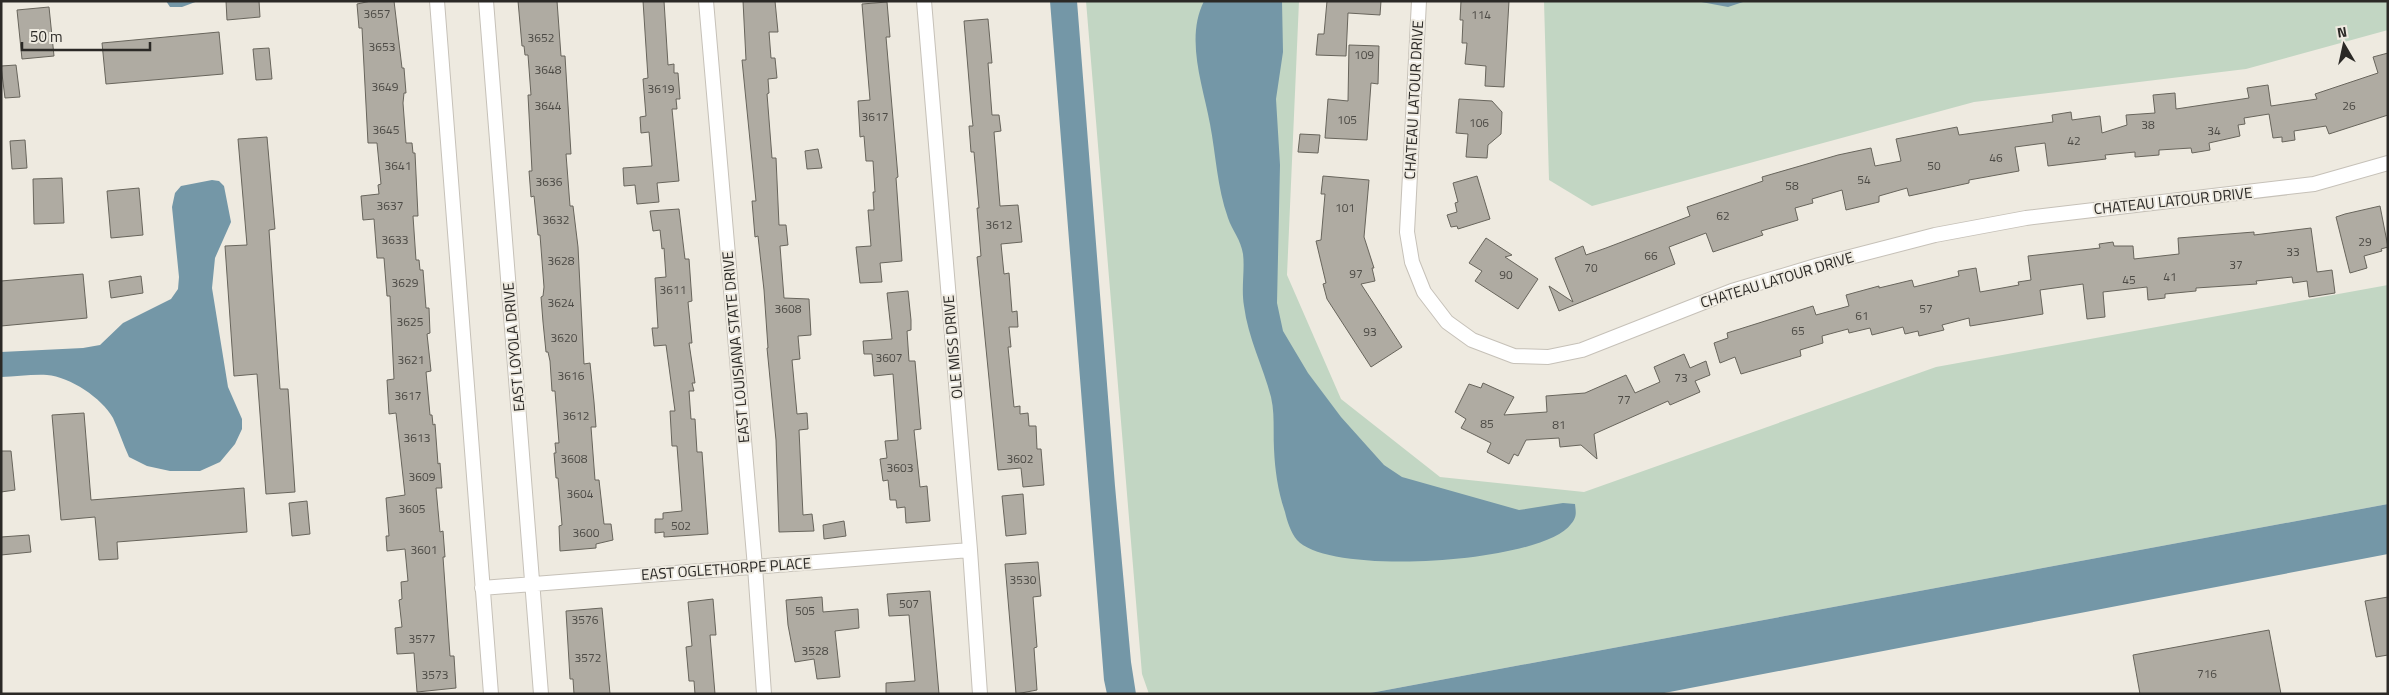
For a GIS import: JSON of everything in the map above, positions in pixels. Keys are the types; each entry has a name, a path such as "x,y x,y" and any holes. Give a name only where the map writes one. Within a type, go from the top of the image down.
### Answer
{"street":[{"path":"437,1 490,694"},
{"name":"EAST LOYOLA DRIVE","path":"486,1 541,694"},
{"name":"EAST LOUISIANA STATE DRIVE","path":"706,1 755,567 764,694"},
{"name":"OLE MISS DRIVE","path":"924,1 970,550 980,694"},
{"name":"CHATEAU LATOUR DRIVE","path":"1419,1 1407,232 1412,262 1424,292 1447,322 1472,340 1514,356 1548,357 1582,350 1732,291 1819,265 1935,235 2026,218 2314,184 2388,163"},
{"name":"EAST OGLETHORPE PLACE","path":"482,588 970,550"}],"green space":[{"path":"1086,1 1299,1 1287,275 1341,399 1440,477 1584,492 1936,367 2388,285 2388,504 1365,694 1149,694 1142,674"},
{"path":"1544,1 2388,1 2388,30 2246,69 1974,102 1592,206 1549,180"}],"water":[{"path":"166,1 198,1 182,7 170,7"},
{"path":"1050,1 1077,1 1115,486 1131,662 1136,694 1107,694 1104,680"},
{"path":"1204,1 1282,1 1283,52 1276,99 1280,165 1277,303 1283,331 1308,373 1341,417 1384,465 1402,477 1519,510 1563,503 1575,504 1576,515 1573,522 1553,537 1521,548 1481,556 1391,561 1350,559 1317,552 1295,537 1280,496 1274,457 1271,397 1246,318 1243,293 1243,254 1221,195 1210,124 1197,62 1196,31"},
{"path":"1696,1 1746,1 1728,7"},
{"path":"212,180 219,181 224,186 231,222 215,258 212,288 228,387 242,419 242,429 235,444 220,462 200,471 170,471 147,466 129,457 108,410 93,396 75,384 47,375 1,377 1,352 83,348 100,345 123,323 171,299 178,289 179,277 172,207 175,193 181,186"},
{"path":"2388,504 2388,554 1659,694 1365,694"}],"building":[{"path":"226,1 259,1 260,17 227,20"},
{"path":"371,1 394,1 402,68 404,68 406,93 404,93 403,103 406,143 412,143 413,153 415,153 418,216 413,216 416,260 419,260 420,270 423,270 426,308 429,308 430,333 427,334 431,371 426,372 430,415 432,415 433,425 435,424 438,464 440,463 442,488 436,488 440,532 443,531 450,656 454,656 456,688 417,692 414,653 397,654 395,628 402,627 399,600 402,599 401,582 408,581 405,549 387,551 386,536 389,536 386,498 405,495 396,413 389,414 387,380 394,379 390,296 387,296 384,258 377,258 374,219 363,220 361,196 379,194 378,185 381,184 377,143 368,143 362,28 359,28 357,4"},
{"path":"518,1 557,1 561,56 565,56 571,154 566,154 570,206 573,206 578,247 584,364 590,363 594,402 596,427 591,427 595,480 599,480 604,524 611,524 613,540 596,544 596,548 560,551 559,526 562,525 554,453 556,453 555,443 559,443 555,391 552,391 550,361 548,352 546,352 543,322 541,297 543,296 544,287 540,235 538,235 534,196 531,197 529,171 532,171 528,95 531,95 528,55 525,55 524,46 522,46"},
{"path":"643,1 664,1 668,65 674,64 674,73 678,73 680,99 676,99 677,109 672,109 679,181 657,183 659,202 637,204 635,185 624,186 623,168 652,166 649,132 641,133 640,117 646,116 643,79 648,78"},
{"path":"743,1 775,1 778,32 769,32 771,58 775,58 777,78 768,79 769,93 767,94 772,158 776,158 779,225 786,225 788,245 780,246 784,298 809,299 811,335 798,336 800,359 792,360 797,414 807,413 808,429 799,430 803,515 812,514 814,531 779,532 776,440 767,348 764,290 758,236 755,237 752,201 756,201 742,60 746,60"},
{"path":"1327,1 1381,1 1380,15 1348,13 1346,56 1316,55 1318,34 1324,34"},
{"path":"1461,1 1509,1 1504,87 1485,86 1486,66 1465,64 1467,43 1462,43 1463,20 1460,20"},
{"path":"887,2 890,37 886,37 898,177 896,178 902,261 880,263 882,282 860,283 856,247 871,246 868,210 874,210 873,192 875,192 873,161 866,161 864,136 860,137 858,101 870,100 862,4"},
{"path":"49,7 54,56 22,59 17,10"},
{"path":"988,19 992,63 988,63 992,115 999,115 1001,131 994,132 1000,206 1018,205 1022,242 1001,244 1004,274 1009,273 1012,312 1017,311 1018,327 1009,327 1011,347 1008,347 1014,407 1020,406 1020,414 1028,413 1029,426 1036,426 1037,449 1041,449 1044,485 1023,487 1021,468 998,470 977,257 981,256 977,208 979,208 974,152 971,152 969,126 973,126 964,21"},
{"path":"219,32 223,74 106,84 102,43"},
{"path":"1349,45 1379,46 1378,84 1371,83 1367,140 1325,138 1328,99 1348,101"},
{"path":"269,48 272,79 256,80 253,49"},
{"path":"2388,53 2388,115 2329,134 2326,126 2294,131 2295,140 2282,142 2282,137 2273,138 2269,114 2244,118 2245,124 2238,125 2240,136 2209,143 2210,150 2192,153 2191,148 2159,150 2159,155 2135,157 2135,152 2105,155 2106,159 2048,166 2045,143 2015,147 2019,171 1969,180 1969,183 1909,196 1907,188 1879,196 1879,202 1846,210 1842,190 1812,199 1813,203 1795,208 1798,220 1761,231 1763,235 1713,252 1706,233 1669,247 1675,264 1559,311 1549,286 1573,302 1555,258 1583,246 1586,255 1606,248 1690,216 1687,207 1763,181 1762,177 1838,155 1871,148 1875,166 1901,161 1896,139 1957,127 1959,135 2053,122 2052,115 2071,112 2072,120 2100,116 2102,133 2127,125 2126,115 2155,113 2153,95 2175,93 2176,109 2249,98 2247,88 2268,85 2271,106 2317,99 2315,94 2378,73 2373,57"},
{"path":"16,65 20,97 5,98 1,66"},
{"path":"1459,99 1492,101 1502,112 1501,134 1488,145 1487,158 1466,157 1468,134 1456,133"},
{"path":"1300,134 1320,135 1318,153 1298,152"},
{"path":"267,137 275,229 269,230 280,389 288,389 295,492 266,494 257,374 234,376 225,246 247,245 238,139"},
{"path":"25,140 27,168 12,169 10,141"},
{"path":"818,149 822,168 807,169 805,151"},
{"path":"1323,176 1369,180 1364,237 1374,268 1372,268 1375,281 1361,284 1402,347 1371,367 1327,299 1323,284 1326,283 1316,241 1321,240 1325,194 1321,194"},
{"path":"1477,176 1490,219 1458,229 1457,226 1451,227 1447,215 1457,212 1455,203 1458,202 1453,183"},
{"path":"62,178 64,223 34,224 33,179"},
{"path":"139,188 143,235 111,238 107,191"},
{"path":"2380,206 2388,247 2381,249 2382,251 2364,256 2367,268 2350,273 2336,217"},
{"path":"679,209 685,259 689,259 692,301 688,302 692,343 689,343 695,383 692,383 694,391 689,391 691,419 695,419 697,452 702,452 708,534 664,537 664,532 655,533 655,519 663,519 663,513 682,511 677,446 672,446 670,411 675,411 666,345 654,346 652,328 658,328 655,278 666,277 664,248 662,249 660,230 653,231 650,211"},
{"path":"2311,228 2317,272 2332,270 2335,293 2309,297 2307,281 2293,283 2292,277 2256,281 2257,284 2196,288 2196,291 2165,294 2165,298 2148,300 2147,287 2103,292 2105,317 2087,319 2083,284 2040,290 2043,314 1970,326 1969,318 1942,325 1944,330 1919,336 1918,331 1905,334 1903,327 1872,335 1870,328 1849,333 1848,329 1822,336 1823,343 1800,350 1801,356 1741,374 1735,357 1720,363 1714,343 1728,338 1727,333 1813,306 1816,315 1849,306 1846,295 1879,286 1879,288 1912,280 1914,287 1959,276 1958,271 1976,268 1980,292 2019,285 2018,282 2031,280 2028,256 2100,248 2099,244 2113,242 2114,246 2133,246 2134,259 2179,254 2178,238 2254,232 2254,235"},
{"path":"1486,238 1512,255 1505,257 1538,279 1518,309 1475,281 1482,271 1469,263"},
{"path":"83,274 87,318 1,326 1,281"},
{"path":"141,276 143,293 111,298 109,281"},
{"path":"908,291 911,320 911,330 907,331 909,361 915,361 921,429 914,430 920,487 927,486 930,521 906,523 905,507 897,508 896,500 890,500 888,480 883,481 880,459 887,458 885,441 898,440 893,374 874,376 872,354 864,354 863,341 892,339 887,293"},
{"path":"1684,354 1690,368 1706,361 1710,375 1695,381 1700,392 1670,405 1668,401 1594,434 1597,459 1581,445 1560,447 1559,438 1526,440 1518,456 1514,454 1509,464 1487,452 1491,443 1461,428 1466,419 1455,412 1469,384 1481,388 1483,383 1514,397 1504,415 1547,412 1546,396 1585,393 1626,375 1635,393 1660,382 1654,367"},
{"path":"84,413 91,500 244,488 247,532 117,542 118,559 99,560 95,517 61,520 52,415"},
{"path":"1,451 11,451 15,490 1,492"},
{"path":"1023,494 1026,534 1006,536 1002,496"},
{"path":"307,501 310,534 292,536 289,503"},
{"path":"844,521 846,536 824,539 823,525"},
{"path":"29,535 31,552 1,555 1,537"},
{"path":"1038,562 1041,596 1033,597 1037,647 1034,648 1037,690 1016,694 1005,564"},
{"path":"930,591 939,694 886,694 886,683 915,681 909,615 889,616 887,594"},
{"path":"822,597 823,612 858,609 859,628 835,631 840,677 817,679 814,659 795,662 788,625 786,600"},
{"path":"2388,597 2388,655 2376,657 2365,601"},
{"path":"713,599 716,635 710,635 715,694 695,694 694,681 689,681 686,647 692,646 688,602"},
{"path":"602,608 610,694 574,694 573,679 570,679 566,611"},
{"path":"2269,630 2281,694 2140,694 2133,655"}]}
